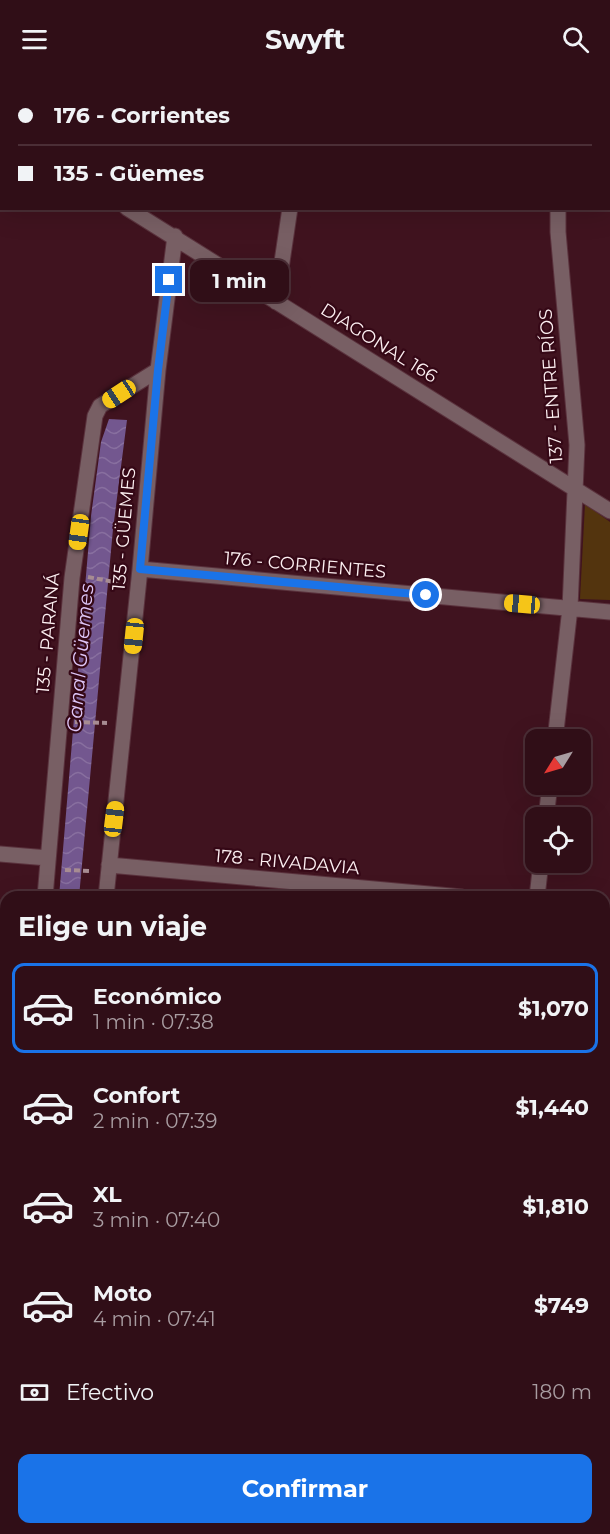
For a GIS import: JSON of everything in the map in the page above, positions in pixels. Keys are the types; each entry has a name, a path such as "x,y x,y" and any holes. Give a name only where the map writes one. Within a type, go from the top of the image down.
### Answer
{"street":[{"name":"DIAGONAL 166","path":"130,210 610,511"},
{"path":"276,302 290,210"},
{"name":"137 - ENTRE RÍOS","path":"556,729 570,608 577,445 558,210"},
{"name":"135 - GÜEMES","path":"107,891 158,370 175,236"},
{"name":"135 - PARANÁ","path":"46,891 53,864 72,578 95,416 100,406 158,370"},
{"name":"176 - CORRIENTES","path":"140,569 610,612"},
{"path":"0,854 53,864"},
{"name":"178 - RIVADAVIA","path":"109,866 394,891"},
{"path":"538,891 540,873"}],"path":[{"path":"81,576 114,582"},
{"path":"68,722 100,723"},
{"path":"53,864 89,871"}],"shaded area":[{"path":"585,504 610,522 610,600 580,599"}],"water":[{"name":"Canal Güemes","path":"109,419 127,420 113,529 80,891 60,891 91,516 101,442"}],"route":[{"path":"169,280 158,370 140,569 426,595"}]}
